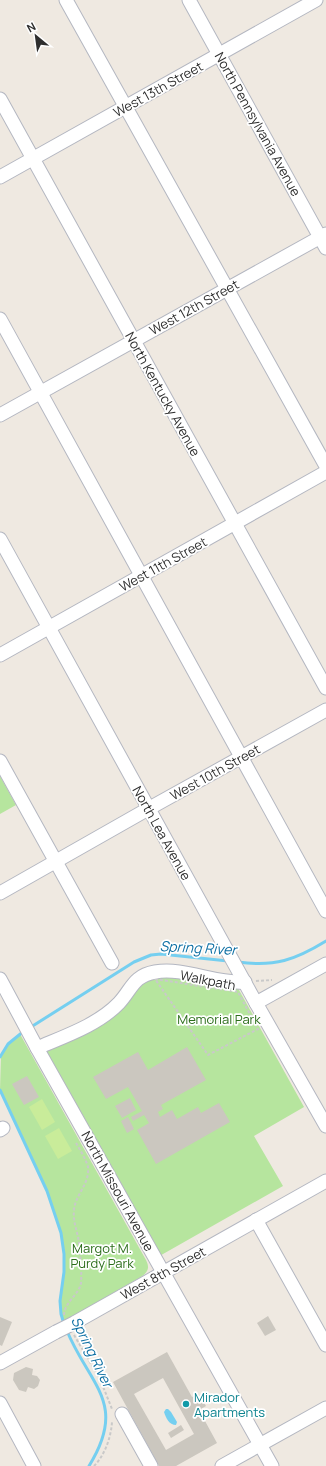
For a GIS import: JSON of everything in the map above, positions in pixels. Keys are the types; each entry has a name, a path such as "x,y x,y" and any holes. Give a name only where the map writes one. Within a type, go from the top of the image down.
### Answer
{"street":[{"path":"66,0 326,466"},
{"name":"North Pennsylvania Avenue","path":"189,0 324,240"},
{"name":"West 13th Street","path":"0,176 220,55 316,0"},
{"name":"North Kentucky Avenue","path":"0,100 326,688"},
{"name":"West 12th Street","path":"0,415 227,289 324,240"},
{"path":"0,319 326,911"},
{"name":"West 11th Street","path":"0,655 326,472"},
{"name":"North Lea Avenue","path":"0,539 256,1003 326,1126"},
{"name":"West 10th Street","path":"0,893 148,808 326,710"},
{"path":"0,761 112,963"},
{"path":"256,1003 326,964"},
{"path":"37,1048 82,1028 106,1015 121,1001 135,981 145,974 176,972 223,981 243,978"},
{"name":"North Missouri Avenue","path":"0,979 37,1048 272,1466"},
{"name":"West 8th Street","path":"0,1363 71,1325 326,1181"},
{"path":"256,1220 326,1345"},
{"path":"0,1403 34,1466"},
{"path":"222,1466 326,1408"},
{"path":"116,1416 151,1466"}],"path":[{"name":"Walkpath","path":"155,980 238,992 258,1029 208,1055 155,980"},
{"path":"74,1140 88,1166 88,1174 86,1184 76,1202 74,1209 74,1218 79,1240 80,1284 65,1309 71,1325 100,1379 116,1416 102,1454 94,1466"}],"green space":[{"path":"0,776 16,805 0,814"},
{"name":"Memorial Park","path":"145,974 233,982 239,990 304,1107 254,1136 283,1186 156,1258 37,1048 77,1030"},
{"name":"Margot M. Purdy Park","path":"20,1034 148,1265 147,1272 141,1277 63,1322 60,1301 64,1272 64,1254 61,1233 47,1191 0,1090 1,1054 8,1044"},
{"path":"42,1099 55,1122 42,1130 29,1107"},
{"path":"59,1128 72,1151 58,1159 45,1136"}],"water":[{"path":"166,1409 171,1412 177,1422 176,1425 171,1424 167,1419 164,1412"}],"building":[{"path":"187,1047 206,1080 161,1105 163,1109 158,1112 160,1117 172,1110 177,1119 198,1107 201,1113 219,1103 230,1122 156,1164 137,1130 149,1123 144,1115 133,1121 131,1117 142,1111 128,1087 106,1099 93,1077 138,1052 148,1070"},
{"path":"27,1076 39,1097 24,1105 12,1084"},
{"path":"130,1098 136,1110 122,1118 115,1106"},
{"path":"128,1117 134,1129 127,1133 121,1121"},
{"path":"268,1316 276,1330 265,1336 257,1323"},
{"path":"0,1317 12,1322 2,1346 0,1345"},
{"name":"Mirador Apartments","path":"167,1352 192,1397 198,1394 206,1406 199,1410 217,1443 176,1466 159,1466 113,1382","holes":["163,1378 194,1434 166,1450 134,1394"]},
{"path":"26,1367 33,1369 32,1375 37,1376 40,1380 38,1386 34,1389 28,1387 26,1392 19,1390 13,1380 14,1373"},
{"path":"181,1425 184,1430 171,1438 168,1433"}],"waterway":[{"name":"Spring River","path":"238,962 263,964 274,963 304,953 326,941"},
{"name":"Spring River","path":"31,1027 134,962 151,955 161,954 228,961"},
{"name":"Spring River","path":"0,1057 8,1044 24,1031"},
{"name":"Spring River","path":"0,1090 47,1191 61,1233 64,1254 64,1272 60,1301 61,1314 64,1324"},
{"name":"Spring River","path":"67,1331 94,1381 101,1396 105,1410 105,1426 100,1444 89,1466"}],"place":[{"name":"Mirador Apartments","path":"186,1404"}]}
